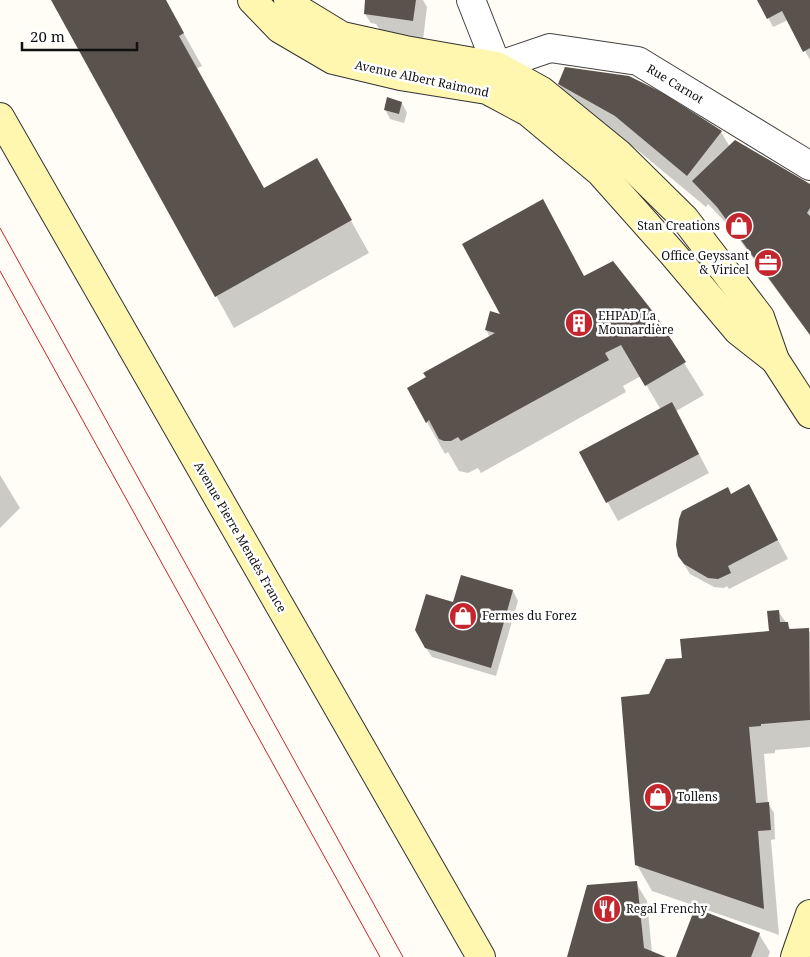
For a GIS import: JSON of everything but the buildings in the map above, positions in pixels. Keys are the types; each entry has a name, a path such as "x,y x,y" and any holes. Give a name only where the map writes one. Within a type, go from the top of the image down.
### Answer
{"street":[{"name":"Avenue Albert Raimond","path":"252,0 280,29 333,60 400,76 487,90 528,112 600,172 738,331 776,360"},
{"name":"Avenue Albert Raimond","path":"288,0 296,8 342,36 405,50 497,66 542,91 618,152 685,220 760,317 776,360 810,414"},
{"path":"470,0 497,66"},
{"name":"Rue Carnot","path":"497,66 550,48 638,61 810,166"},
{"name":"Avenue Pierre Mendès France","path":"0,117 481,957"},
{"path":"795,957 810,914"}],"tram line":[{"path":"0,228 403,957"},
{"path":"0,271 380,957"}],"place":[{"name":"Stan Creations","path":"739,226"},
{"name":"Office Geyssant & Viricel","path":"768,263"},
{"name":"EHPAD La Mounardière","path":"579,323"},
{"name":"Fermes du Forez","path":"463,616"},
{"name":"Tollens","path":"658,797"},
{"name":"Regal Frenchy","path":"607,909"}]}
